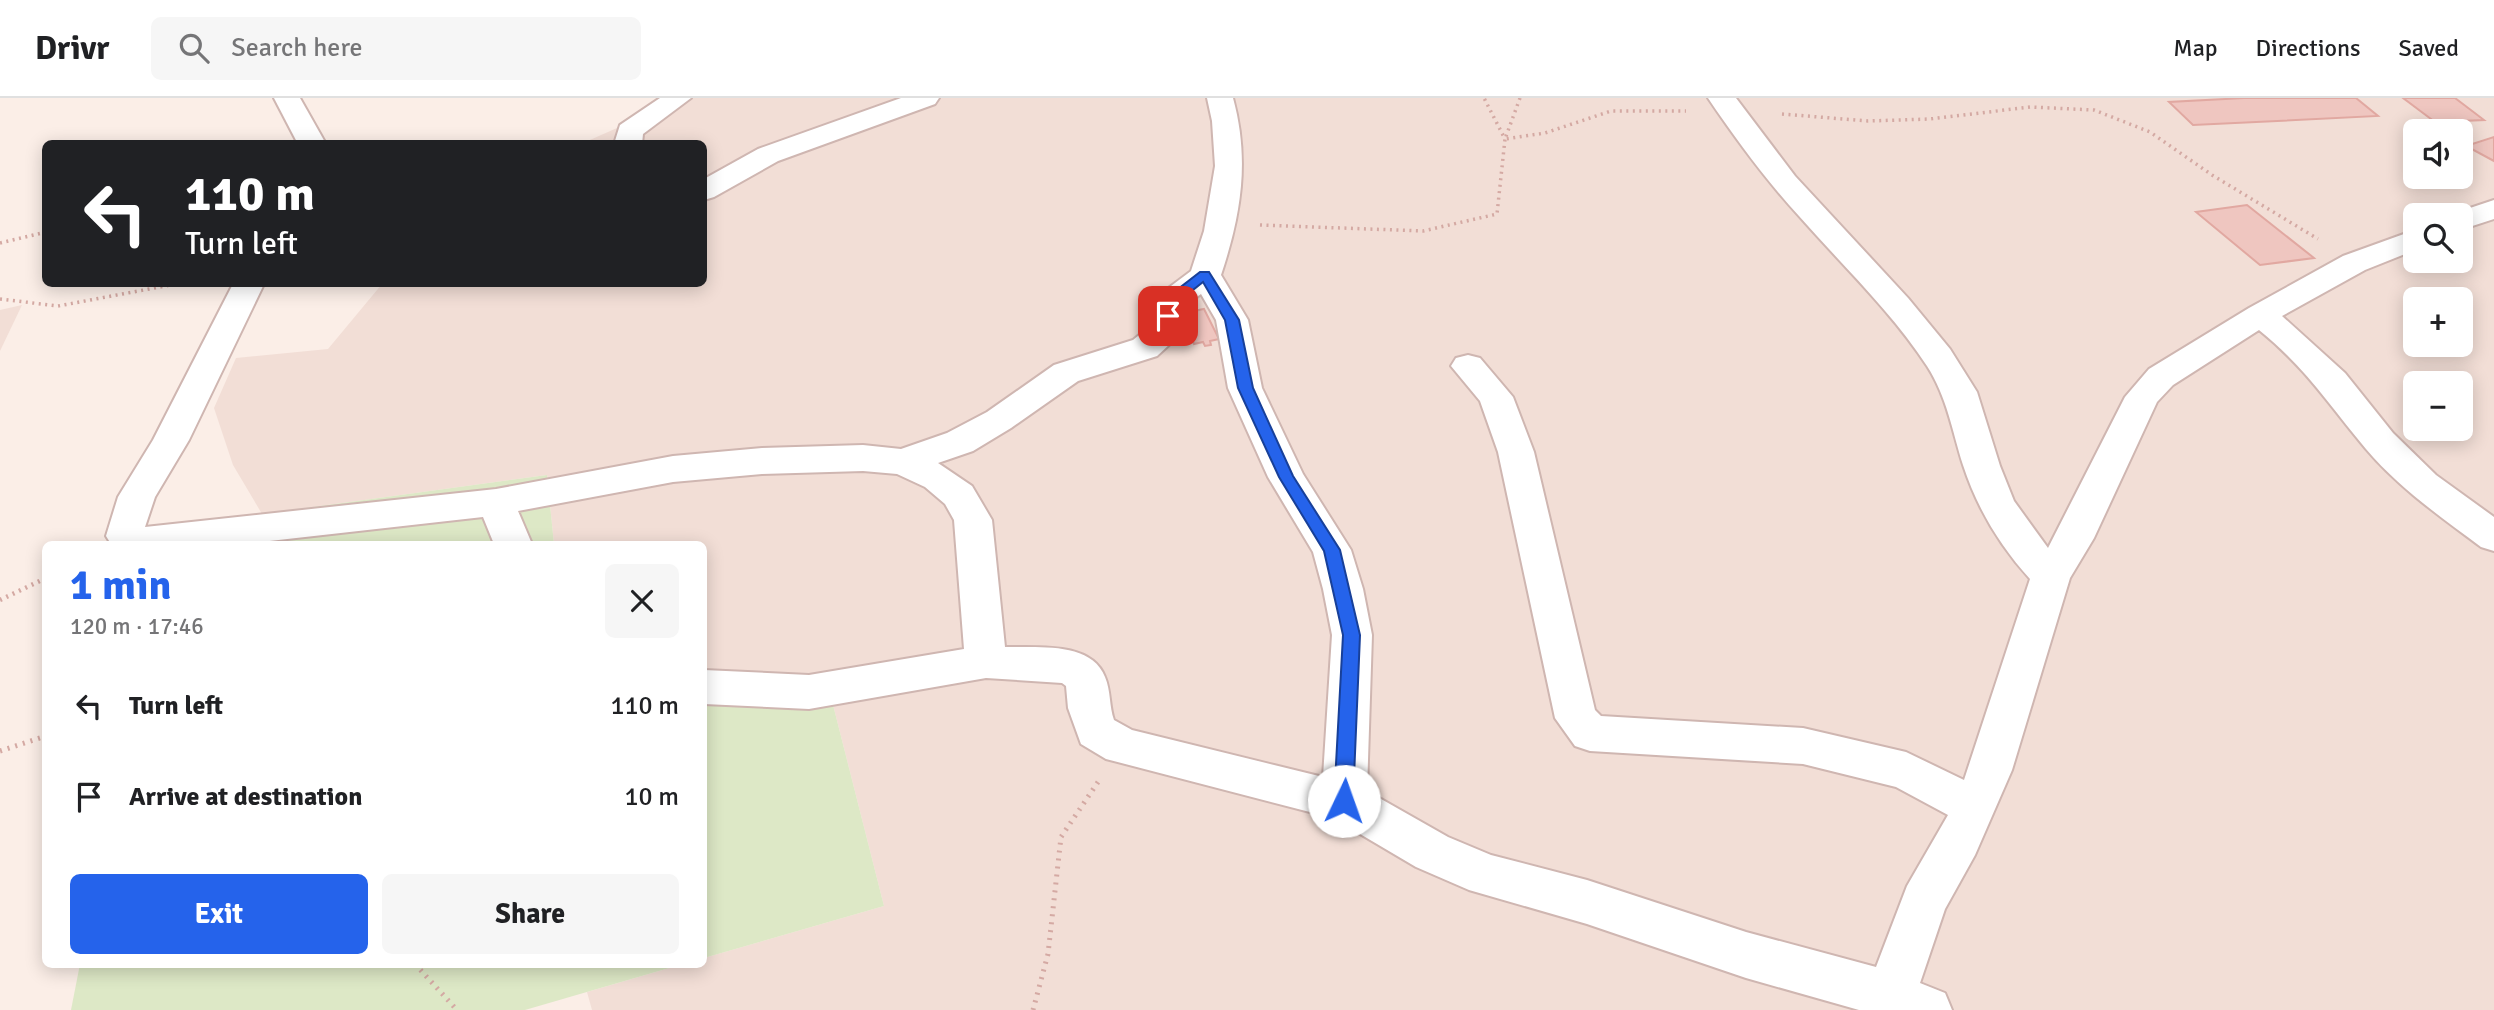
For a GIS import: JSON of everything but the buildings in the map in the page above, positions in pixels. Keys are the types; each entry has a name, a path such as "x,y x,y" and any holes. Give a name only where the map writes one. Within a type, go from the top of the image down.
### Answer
{"street":[{"path":"287,98 310,140"},
{"path":"629,140 630,131 678,98"},
{"path":"707,189 768,155 926,98"},
{"path":"903,462 960,442 999,420 1066,373 1144,348 1158,337 1178,296 1205,275 1223,226 1230,133 1220,98"},
{"path":"1727,104 1786,183 1859,260 1940,357 1959,390 1987,488 2019,543 2051,576"},
{"path":"2473,216 2494,209"},
{"path":"707,687 809,692 986,662 1071,667 1084,676 1089,692 1089,708 1097,731 1121,746 1344,801 1432,852 1486,875 1587,902 1903,1005 1924,901 1959,841 1990,770 2051,576 2075,538 2142,397 2161,377 2260,315 2354,263 2403,244"},
{"path":"1205,275 1232,320 1245,388 1286,477 1332,550 1343,589 1352,635 1344,801"},
{"path":"137,541 125,536 127,514 149,471 170,441 247,287"},
{"path":"2260,315 2292,340 2333,381 2380,442 2423,484 2494,537"},
{"path":"1468,366 1496,397 1516,452 1576,718 1590,733 1803,746 1906,771 1974,807"},
{"path":"148,541 496,502 673,469 762,461 863,458 903,462 948,486 958,495 973,520 986,662"},
{"path":"496,502 512,541"}],"path":[{"path":"1484,98 1505,139"},
{"path":"1223,226 1297,223 1362,231 1426,231 1497,214 1505,139 1520,98"},
{"path":"1505,139 1545,133 1611,111 1727,104 1868,121 1930,119 2029,107 2094,110 2150,132 2212,175 2354,263"},
{"path":"0,243 42,233"},
{"path":"0,299 58,306 160,287"},
{"path":"0,600 42,580"},
{"path":"0,751 42,737"},
{"path":"1033,1010 1048,954 1061,837 1121,746"},
{"path":"419,968 457,1010"}],"shaded area":[{"path":"685,98 2494,98 2494,1010 592,1010 587,992 669,968 707,968 707,957 884,906 828,685 707,696 707,541 554,541 547,475 262,514 233,465 214,408 236,358 328,349 380,287 707,287 707,140 590,140"},
{"path":"22,305 0,351 0,310"}],"green space":[{"path":"547,475 554,541 249,541 262,514"},
{"path":"828,685 884,906 707,957 707,696"},
{"path":"79,968 669,968 525,1010 71,1010"}],"route":[{"path":"1168,316 1178,296 1205,275 1232,320 1245,388 1286,477 1332,550 1352,635 1344,801"}]}
